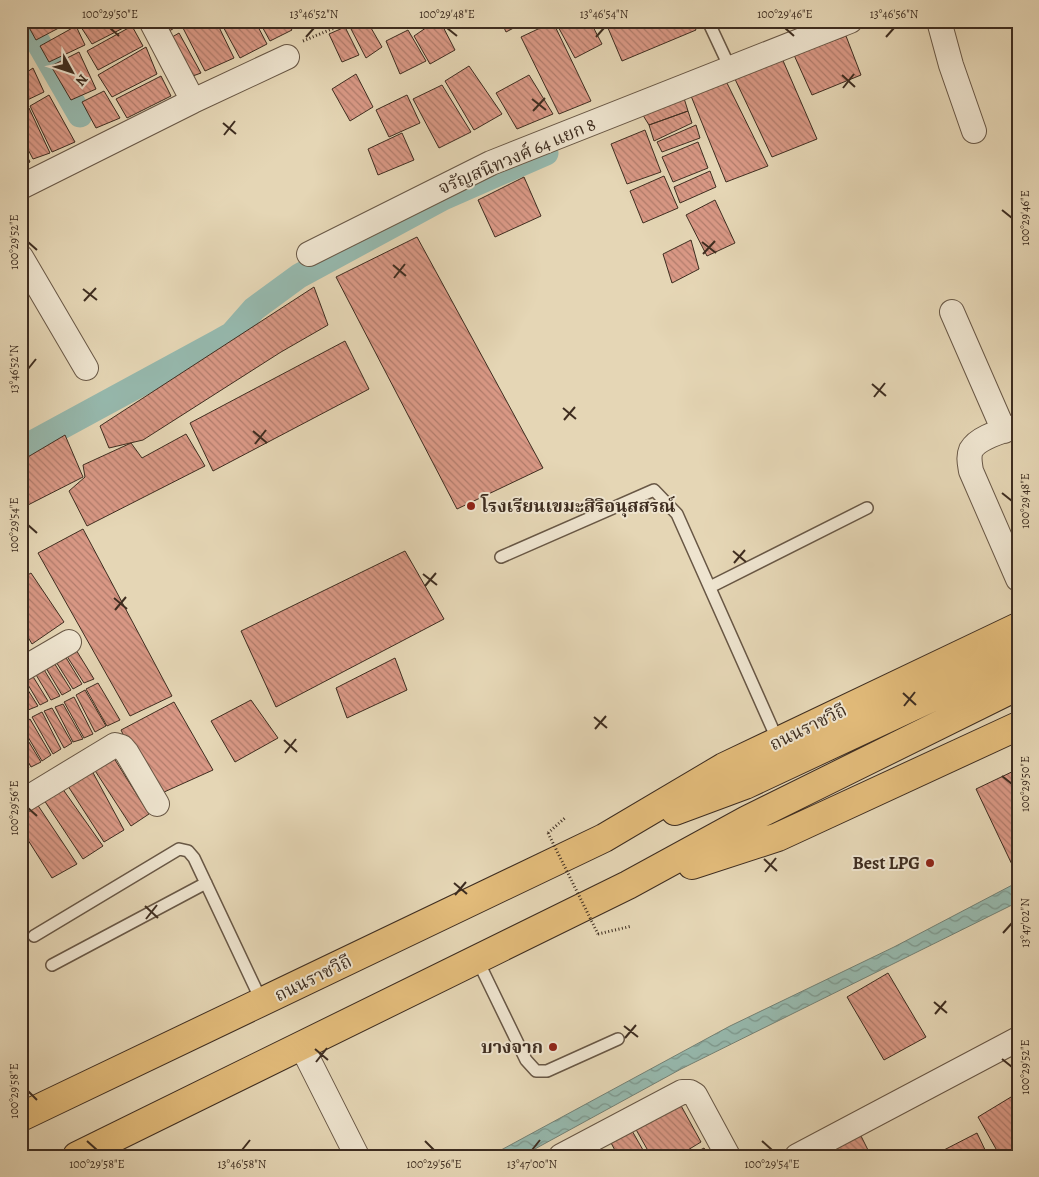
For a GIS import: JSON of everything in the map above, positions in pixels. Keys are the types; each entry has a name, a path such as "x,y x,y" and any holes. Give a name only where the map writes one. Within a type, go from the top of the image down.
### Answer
{"main road":[{"name":"ถนนราชวิถี","path":"604,838 724,767 1018,627"},
{"name":"ถนนราชวิถี","path":"21,1118 604,838 744,785 1018,657"},
{"path":"76,1156 628,885 747,820 1018,686"},
{"path":"628,885 778,837 1018,726"}],"street":[{"path":"151,21 193,101"},
{"name":"จรัญสนิทวงศ์ 64 แยก 8","path":"308,254 491,163 850,21"},
{"path":"939,21 951,65 974,130"},
{"path":"21,187 193,101 287,57"},
{"path":"21,257 86,368"},
{"path":"952,312 1011,429 983,439 971,451 970,460 971,470 1018,579"},
{"path":"21,670 69,642"},
{"path":"21,802 115,745 122,747 127,753 157,804"},
{"path":"797,1156 1018,1039"},
{"path":"301,1045 357,1156"},
{"path":"561,1156 682,1092 690,1092 695,1095 728,1156"}],"lane":[{"path":"708,21 730,68"},
{"path":"501,557 654,490 677,514 778,741"},
{"path":"710,587 867,508"},
{"path":"34,936 180,849 188,851 194,858 262,1002"},
{"path":"52,965 206,883"},
{"path":"477,959 526,1060 536,1071 548,1071 618,1038"}],"path":[{"path":"287,57 302,42 351,21"},
{"path":"566,817 548,833 598,934 632,926"}],"water":[{"path":"1018,882 1018,902 681,1069 522,1156 490,1156 730,1026 894,947"}],"building":[{"path":"72,21 36,40 26,22"},
{"path":"83,21 135,22 92,44 79,24"},
{"path":"152,21 186,21 161,36"},
{"path":"196,21 216,21 234,58 205,71 183,28"},
{"path":"220,21 255,21 267,44 240,58"},
{"path":"259,21 286,21 292,30 270,41"},
{"path":"291,21 305,21 293,27"},
{"path":"367,21 382,47 366,58 350,27"},
{"path":"436,21 440,21 455,50 430,64 414,36"},
{"path":"501,21 527,21 506,32"},
{"path":"555,21 590,21 602,44 575,58"},
{"path":"605,21 692,21 696,30 622,61"},
{"path":"553,22 591,101 559,114 521,37"},
{"path":"76,26 85,45 49,62 40,46"},
{"path":"132,26 143,46 98,70 87,51"},
{"path":"345,27 359,55 342,62 329,34"},
{"path":"408,30 426,61 400,74 386,41"},
{"path":"179,33 201,73 182,80 162,43"},
{"path":"846,36 861,75 812,95 794,55"},
{"path":"146,47 157,74 112,97 98,75"},
{"path":"21,51 28,64 21,68"},
{"path":"79,52 96,89 71,100 51,66"},
{"path":"781,56 817,139 772,157 734,77"},
{"path":"469,66 502,114 474,130 445,81"},
{"path":"33,68 44,92 21,103 21,76"},
{"path":"356,74 373,107 350,121 332,89"},
{"path":"529,75 553,114 517,129 496,93"},
{"path":"723,75 768,166 726,182 689,91"},
{"path":"161,76 171,96 127,118 116,99"},
{"path":"442,85 471,132 439,148 413,99"},
{"path":"104,91 120,118 96,128 82,102"},
{"path":"49,95 75,142 52,152 30,106"},
{"path":"407,95 420,123 389,137 376,110"},
{"path":"683,95 688,111 649,125 641,112"},
{"path":"29,108 50,153 33,159 21,136 21,112"},
{"path":"688,111 692,123 654,141 649,125"},
{"path":"696,125 700,138 662,152 657,142"},
{"path":"645,130 661,172 627,184 611,144"},
{"path":"402,133 414,160 378,175 368,149"},
{"path":"698,142 708,168 673,182 662,157"},
{"path":"21,144 30,162 21,166"},
{"path":"710,171 716,187 680,203 674,187"},
{"path":"664,176 678,208 643,223 630,191"},
{"path":"524,177 541,216 495,237 478,200"},
{"path":"715,200 735,243 707,256 686,215"},
{"path":"417,237 543,468 457,509 336,277"},
{"path":"691,240 699,269 672,283 663,254"},
{"path":"314,287 328,325 281,352 143,440 109,448 100,426"},
{"path":"345,341 369,389 213,471 190,423"},
{"path":"186,434 205,466 87,526 69,491 85,477 83,465 131,443 142,458"},
{"path":"65,435 83,477 26,506 21,497 21,461"},
{"path":"83,529 172,696 130,716 38,553"},
{"path":"405,551 444,619 276,707 241,631"},
{"path":"31,573 64,622 32,644 21,625 21,579"},
{"path":"73,645 94,679 84,683 63,650"},
{"path":"62,651 82,684 73,689 53,657"},
{"path":"51,658 71,690 62,695 43,663"},
{"path":"395,658 407,690 347,718 336,688"},
{"path":"40,663 60,696 51,700 32,668"},
{"path":"29,670 48,701 40,705 21,673"},
{"path":"21,679 38,706 28,710 21,697"},
{"path":"98,683 120,720 107,726 86,689"},
{"path":"85,690 106,726 95,732 76,695"},
{"path":"74,697 93,734 84,738 64,702"},
{"path":"251,700 278,738 235,762 211,721"},
{"path":"174,702 213,770 153,797 121,730"},
{"path":"21,703 26,711 21,714"},
{"path":"63,704 83,739 73,742 55,707"},
{"path":"52,708 72,743 64,748 44,711"},
{"path":"42,712 61,749 53,754 32,717"},
{"path":"30,719 51,755 42,761 21,725"},
{"path":"21,729 41,762 31,767 21,749"},
{"path":"21,753 29,768 21,772"},
{"path":"112,755 149,814 131,826 92,766"},
{"path":"91,769 124,830 104,842 66,783"},
{"path":"1018,769 1018,874 1017,875 976,789"},
{"path":"62,788 103,846 83,859 42,797"},
{"path":"35,801 77,864 52,878 21,829 21,811"},
{"path":"888,973 926,1037 884,1060 847,997"},
{"path":"1011,1097 1018,1108 1018,1150 1007,1156 1000,1156 978,1117"},
{"path":"679,1102 701,1142 678,1156 651,1156 634,1126"},
{"path":"631,1129 643,1150 633,1156 618,1156 610,1141"},
{"path":"977,1133 988,1156 945,1156 942,1151"},
{"path":"860,1134 871,1156 839,1156 835,1147"},
{"path":"704,1148 709,1156 689,1156"}],"waterway":[{"path":"26,21 80,115"},
{"path":"21,449 232,334 254,309 299,276 443,198 546,153"}],"place":[{"name":"โรงเรียนเขมะสิริอนุสสรณ์","path":"471,506"},
{"name":"Best LPG","path":"930,863"},
{"name":"บางจาก","path":"553,1047"}]}
